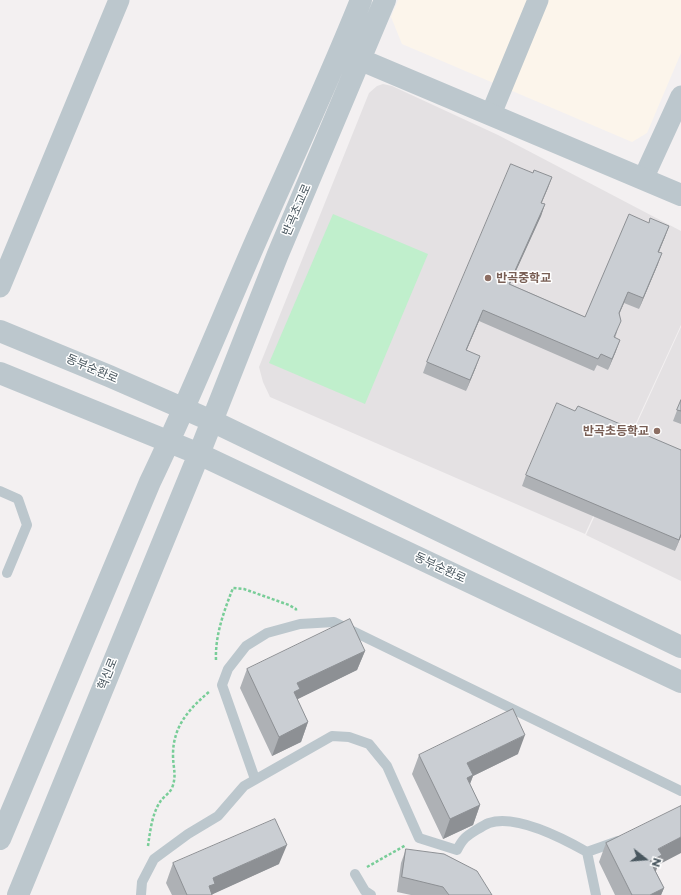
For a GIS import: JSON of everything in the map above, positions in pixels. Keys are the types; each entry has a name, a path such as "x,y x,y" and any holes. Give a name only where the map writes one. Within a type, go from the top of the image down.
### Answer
{"street":[{"path":"0,286 120,0"},
{"name":"반곡초교로","path":"170,442 361,0"},
{"name":"반곡초교로","path":"199,454 278,254 385,0"},
{"path":"491,114 538,0"},
{"path":"340,51 681,195"},
{"path":"643,179 681,96"},
{"name":"동부순환로","path":"0,331 212,421"},
{"path":"0,373 170,442 150,482 0,839"},
{"path":"212,421 681,647"},
{"name":"동부순환로","path":"170,442 199,454 681,682"},
{"name":"혁신로","path":"18,895 199,454"}],"lane":[{"path":"0,491 18,499 27,525 7,574"},
{"path":"255,780 222,685 228,669 246,646 267,633 300,624 334,622 681,791"},
{"path":"141,895 142,882 154,859 188,834 218,816 244,786 332,736 349,737 369,744 387,766 419,838 457,850 466,837 488,823 508,821 544,831 566,840 587,852 596,895"},
{"path":"587,852 630,836"},
{"path":"355,874 365,891 371,895"}],"path":[{"path":"154,859 148,848 150,827 159,802 171,790 175,776 173,756 174,740 183,718 197,702 224,680 216,669 215,645 233,588 244,589 289,605 296,609 300,624"},
{"path":"355,874 419,838"}],"shaded area":[{"path":"398,0 681,0 681,53 647,133 632,142 402,44 391,17"},
{"name":"반곡중학교","path":"383,84 392,86 498,135 681,231 681,325 585,534 270,397 263,382 259,367 369,93 377,86"},
{"name":"반곡초등학교","path":"681,327 681,581 586,535"}],"green space":[{"path":"333,214 428,254 365,404 269,363"}],"building":[{"path":"511,164 533,173 534,170 552,177 541,203 545,204 509,284 585,317 629,214 649,223 650,218 669,226 658,252 662,253 643,298 628,292 619,313 621,321 614,337 620,340 612,359 601,354 598,359 483,310 466,350 480,356 470,380 427,362"},
{"path":"681,400 681,411 677,410"},
{"path":"557,403 575,411 578,406 681,450 681,534 679,540 526,475"},
{"path":"350,619 365,651 297,683 300,689 294,692 308,722 279,737 247,669"},
{"path":"513,709 525,735 467,763 473,775 467,778 480,805 450,819 419,755"},
{"path":"681,806 681,837 658,849 662,855 650,861 664,888 650,895 632,895 606,843"},
{"path":"275,819 287,845 213,878 215,884 209,886 212,895 187,895 173,863"},
{"path":"406,849 444,854 477,871 492,895 449,895 443,887 402,877"}],"place":[{"name":"반곡중학교","path":"488,278"},
{"name":"반곡초등학교","path":"657,431"}]}
